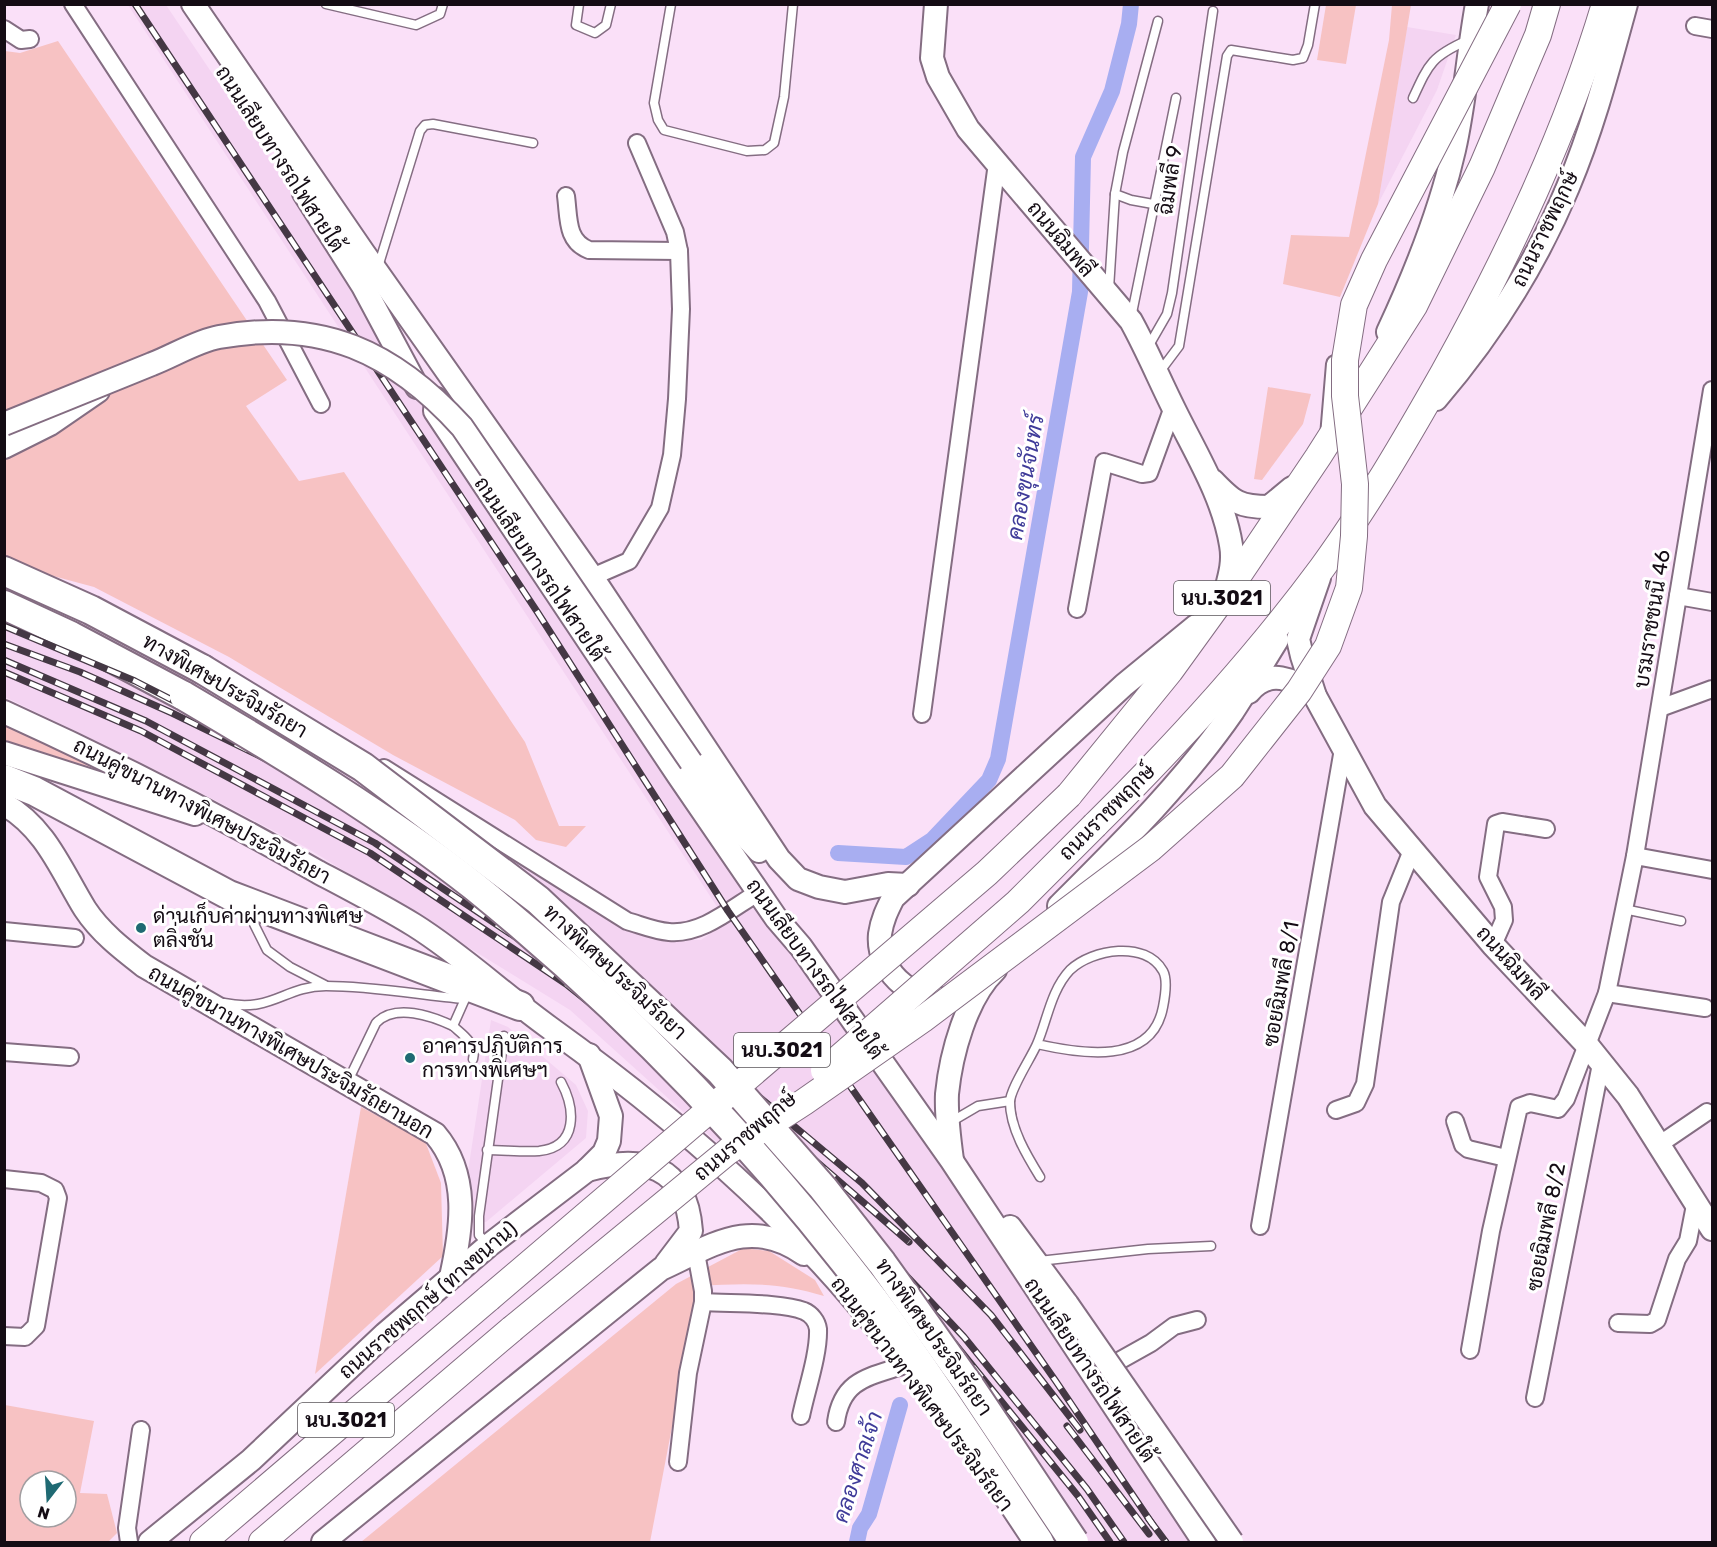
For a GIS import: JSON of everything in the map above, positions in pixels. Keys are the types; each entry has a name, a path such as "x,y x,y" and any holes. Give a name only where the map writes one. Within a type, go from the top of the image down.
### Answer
{"highway":[{"name":"ทางพิเศษประจิมรัถยา","path":"4,571 91,610 202,669 363,767 538,900 720,1071 823,1188 882,1263 958,1368 1074,1542"},
{"name":"ทางพิเศษประจิมรัถยา","path":"4,605 71,636 184,696 295,761 455,872 550,951 635,1030 755,1155 827,1240 901,1339 1039,1542"},
{"path":"8,763 34,791 242,900 467,992 520,1006"}],"main road":[{"name":"ถนนเลียบทางรถไฟสายใต้","path":"178,4 363,286 419,392 429,397 440,396"},
{"name":"ถนนเลียบทางรถไฟสายใต้","path":"193,4 376,271 592,577 765,841 798,879 819,887 845,892 888,884 908,885"},
{"name":"ถนนฉิมพลี","path":"936,4 932,58 938,77 968,129 1131,321 1147,349 1206,473 1232,546 1232,565 1218,604"},
{"name":"ถนนราชพฤกษ์","path":"1361,390 1409,282 1443,191 1454,150 1477,4"},
{"path":"730,1150 897,1038 1151,848 1232,776 1299,691 1328,646 1349,588 1354,536 1355,484 1345,396 1345,360 1354,305 1374,260 1508,4"},
{"name":"ถนนราชพฤกษ์","path":"202,1542 978,880 1069,795 1170,671 1218,604 1306,475 1414,306 1482,167 1538,35 1547,4"},
{"name":"ถนนราชพฤกษ์","path":"1218,604 1124,685 893,898 883,916 880,936 883,956 892,974 906,988 925,997 944,1000 960,996 985,980 1122,843 1189,767 1232,711 1413,427 1469,327 1536,193 1591,53 1605,4"},
{"name":"ถนนราชพฤกษ์","path":"1413,427 1473,355 1518,286 1545,237 1568,188 1594,118 1626,4"},
{"path":"4,424 217,337 267,332 298,332 368,352 406,374 439,401 462,427 691,762 785,909 801,947"},
{"name":"ถนนเลียบทางรถไฟสายใต้","path":"447,372 449,383 434,404 435,411 759,892 801,947 957,1170 1095,1374 1204,1542"},
{"path":"4,447 50,424 113,380"},
{"name":"ถนนฉิมพลี","path":"1206,473 1232,500 1247,507 1269,507 1306,475"},
{"name":"ถนนฉิมพลี","path":"1322,568 1298,639 1315,696 1375,806 1493,945 1587,1045 1628,1096 1713,1229"},
{"name":"ถนนราชพฤกษ์","path":"264,1541 512,1329 730,1150 923,987 1017,902 1201,715 1322,568"},
{"name":"ถนนฉิมพลี","path":"1232,711 1255,684 1269,677 1287,679 1302,685 1315,696"},
{"name":"ถนนคู่ขนานทางพิเศษประจิมรัถยา","path":"4,712 95,753 226,820 415,926 589,1055 707,1152 830,1272 905,1365 1032,1542"},
{"path":"8,763 176,810 226,820"},
{"name":"ถนนคู่ขนานทางพิเศษประจิมรัถยานอก","path":"4,804 30,823 49,844 85,908 106,935 144,966 435,1134 452,1158 460,1199 461,1222 451,1277"},
{"path":"724,813 774,867 789,878 798,879"},
{"name":"ถนนราชพฤกษ์","path":"957,1170 948,1124 947,1095 952,1064 968,1015 985,980"},
{"name":"ถนนราชพฤกษ์ (ทางขนาน)","path":"150,1542 251,1460 385,1334 451,1277 586,1171 604,1153 611,1128 606,1099 589,1055"},
{"path":"323,1542 661,1269 681,1248 691,1231 686,1199 675,1182 641,1163 626,1162 586,1171"},
{"path":"957,1170 1004,1220 1038,1262 1232,1542"},
{"path":"661,1269 716,1241 734,1237 770,1238 788,1243 830,1272"},
{"path":"870,1319 919,1347 1057,1542"}],"street":[{"path":"73,4 267,301 321,404"},
{"path":"1695,26 1713,29"},
{"path":"4,29 21,40 30,39"},
{"path":"1329,440 1333,379 1343,318 1371,250 1470,46"},
{"path":"592,577 629,561 660,508 672,455 681,309 680,251 675,232 637,143"},
{"path":"922,714 996,163"},
{"path":"566,196 572,238 580,246 589,250 680,251"},
{"name":"บรมราชชนนี 46","path":"1506,1158 1519,1107 1530,1103 1551,1109 1562,1106 1607,993 1635,856 1713,390"},
{"path":"1077,609 1104,462 1143,474 1149,473 1173,407"},
{"path":"4,561 168,638 253,686 627,921 670,933 698,928 705,926 759,892"},
{"path":"1678,596 1713,602"},
{"path":"1660,708 1713,689"},
{"name":"ซอยฉิมพลี 8/1","path":"1260,1226 1343,749"},
{"path":"1493,945 1504,920 1503,907 1488,877 1496,824 1502,822 1546,829"},
{"path":"1336,1110 1356,1103 1365,1084 1391,902 1413,848"},
{"path":"1635,856 1713,870"},
{"path":"4,931 75,938"},
{"path":"1607,993 1706,1008"},
{"path":"4,1052 70,1057"},
{"name":"ซอยฉิมพลี 8/2","path":"1535,1398 1601,1064"},
{"path":"1660,1144 1707,1112"},
{"path":"1455,1121 1463,1145 1468,1149 1506,1158 1470,1350"},
{"path":"4,1179 41,1183 55,1190 58,1198 36,1326 25,1336 4,1336"},
{"path":"1618,1323 1650,1323 1657,1320 1677,1259 1688,1241 1696,1200"},
{"path":"678,1462 688,1373 703,1302 696,1253"},
{"path":"703,1302 789,1309 805,1312 813,1318 818,1327 816,1344 801,1416"},
{"path":"1095,1374 1151,1343 1174,1326 1197,1320"},
{"path":"836,1422 842,1398 850,1387 905,1365"},
{"path":"129,1542 127,1528 141,1430"}],"lane":[{"path":"326,4 416,26 440,14 443,4"},
{"path":"579,4 576,25 594,33 606,25 610,4"},
{"path":"671,4 654,103 658,120 664,130 747,151 765,150 774,143 784,97 793,4"},
{"path":"1158,374 1179,346 1227,56 1230,50 1293,60 1303,58 1308,45 1315,4"},
{"name":"ฉิมพลี 9","path":"1147,349 1167,314 1172,294 1213,11"},
{"path":"1105,291 1114,194 1158,21"},
{"path":"1413,98 1427,68 1442,52 1470,46"},
{"path":"1131,321 1176,98"},
{"path":"376,271 420,131 425,125 433,124 533,143"},
{"path":"1114,194 1154,204"},
{"path":"242,900 267,950 290,967 326,986"},
{"path":"1624,909 1681,921"},
{"path":"1037,1044 1093,1053 1121,1050 1138,1043 1160,1022 1166,995 1165,973 1157,963 1140,953 1115,951 1090,957 1070,970 1059,988 1037,1044 1010,1101 1018,1135 1040,1177"},
{"path":"198,997 255,1007 299,990 326,986 467,992 453,1026"},
{"path":"347,1082 376,1023 382,1016 410,1013 436,1018 453,1026 472,1044 474,1053 472,1059"},
{"path":"488,1246 479,1235 487,1150 504,1036"},
{"path":"487,1150 541,1151 556,1146 565,1139 571,1127 572,1113 570,1099 561,1082"},
{"path":"948,1124 978,1106 1010,1101"},
{"path":"1038,1262 1055,1257 1148,1248 1211,1246"}],"shaded area":[{"path":"128,5 166,5 322,236 331,259 430,417 757,905 941,1168 1190,1542 1086,1542 1012,1430 769,1189 570,1010 307,848 166,775 5,697 5,586 225,677 620,924 654,940 701,940 727,922"},
{"path":"1326,5 1356,5 1346,64 1317,60"},
{"path":"1392,5 1411,5 1378,204 1340,297 1283,284 1291,235 1349,237 1389,40"},
{"path":"1407,27 1456,35 1437,90 1378,204"},
{"path":"58,41 287,380 246,406 299,481 344,472 525,742 559,826 586,826 566,847 536,840 515,820 393,755 229,657 94,587 42,573 5,557 5,51 20,53"},
{"path":"1268,387 1311,394 1303,424 1262,480 1254,479"},
{"path":"5,723 118,775 7,743 5,751"},
{"path":"491,1020 508,1027 576,1085 588,1111 586,1138 486,1222 467,1223 465,1191"},
{"path":"361,1107 425,1141 441,1183 443,1256 315,1374"},
{"path":"744,1248 769,1251 815,1280 824,1296 777,1286 732,1284 699,1286 650,1542 361,1542 676,1284"},
{"path":"5,1405 94,1421 80,1493 107,1494 117,1533 108,1542 5,1542"}],"waterway":[{"name":"คลองขุนจันทร์","path":"838,853 906,857 932,840 989,780 998,759 1080,292 1083,157 1112,91 1129,24 1131,4"},
{"name":"คลองศาลเจ้า","path":"857,1542 860,1528 869,1514 900,1405"}],"railway":[{"path":"135,4 538,613 728,911 1055,1380 1153,1525"},
{"path":"4,626 135,681 280,755 460,861 600,964 862,1183 991,1315 1080,1430"},
{"path":"4,644 80,672 172,713 278,765 539,933 651,1018 909,1242"},
{"path":"4,660 146,721 375,843 572,975 726,1099 852,1218 964,1337 1087,1489 1124,1542"},
{"path":"4,672 141,731 370,853 566,984 719,1107 844,1225 955,1344 1078,1496 1110,1542"},
{"path":"1067,1426 1149,1534"},
{"path":"1148,1518 1166,1542"}],"place":[{"name":"ด่านเก็บค่าผ่านทางพิเศษ ตลิ่งชัน","path":"141,928"},
{"name":"อาคารปฏิบัติการ การทางพิเศษฯ","path":"410,1058"}]}
